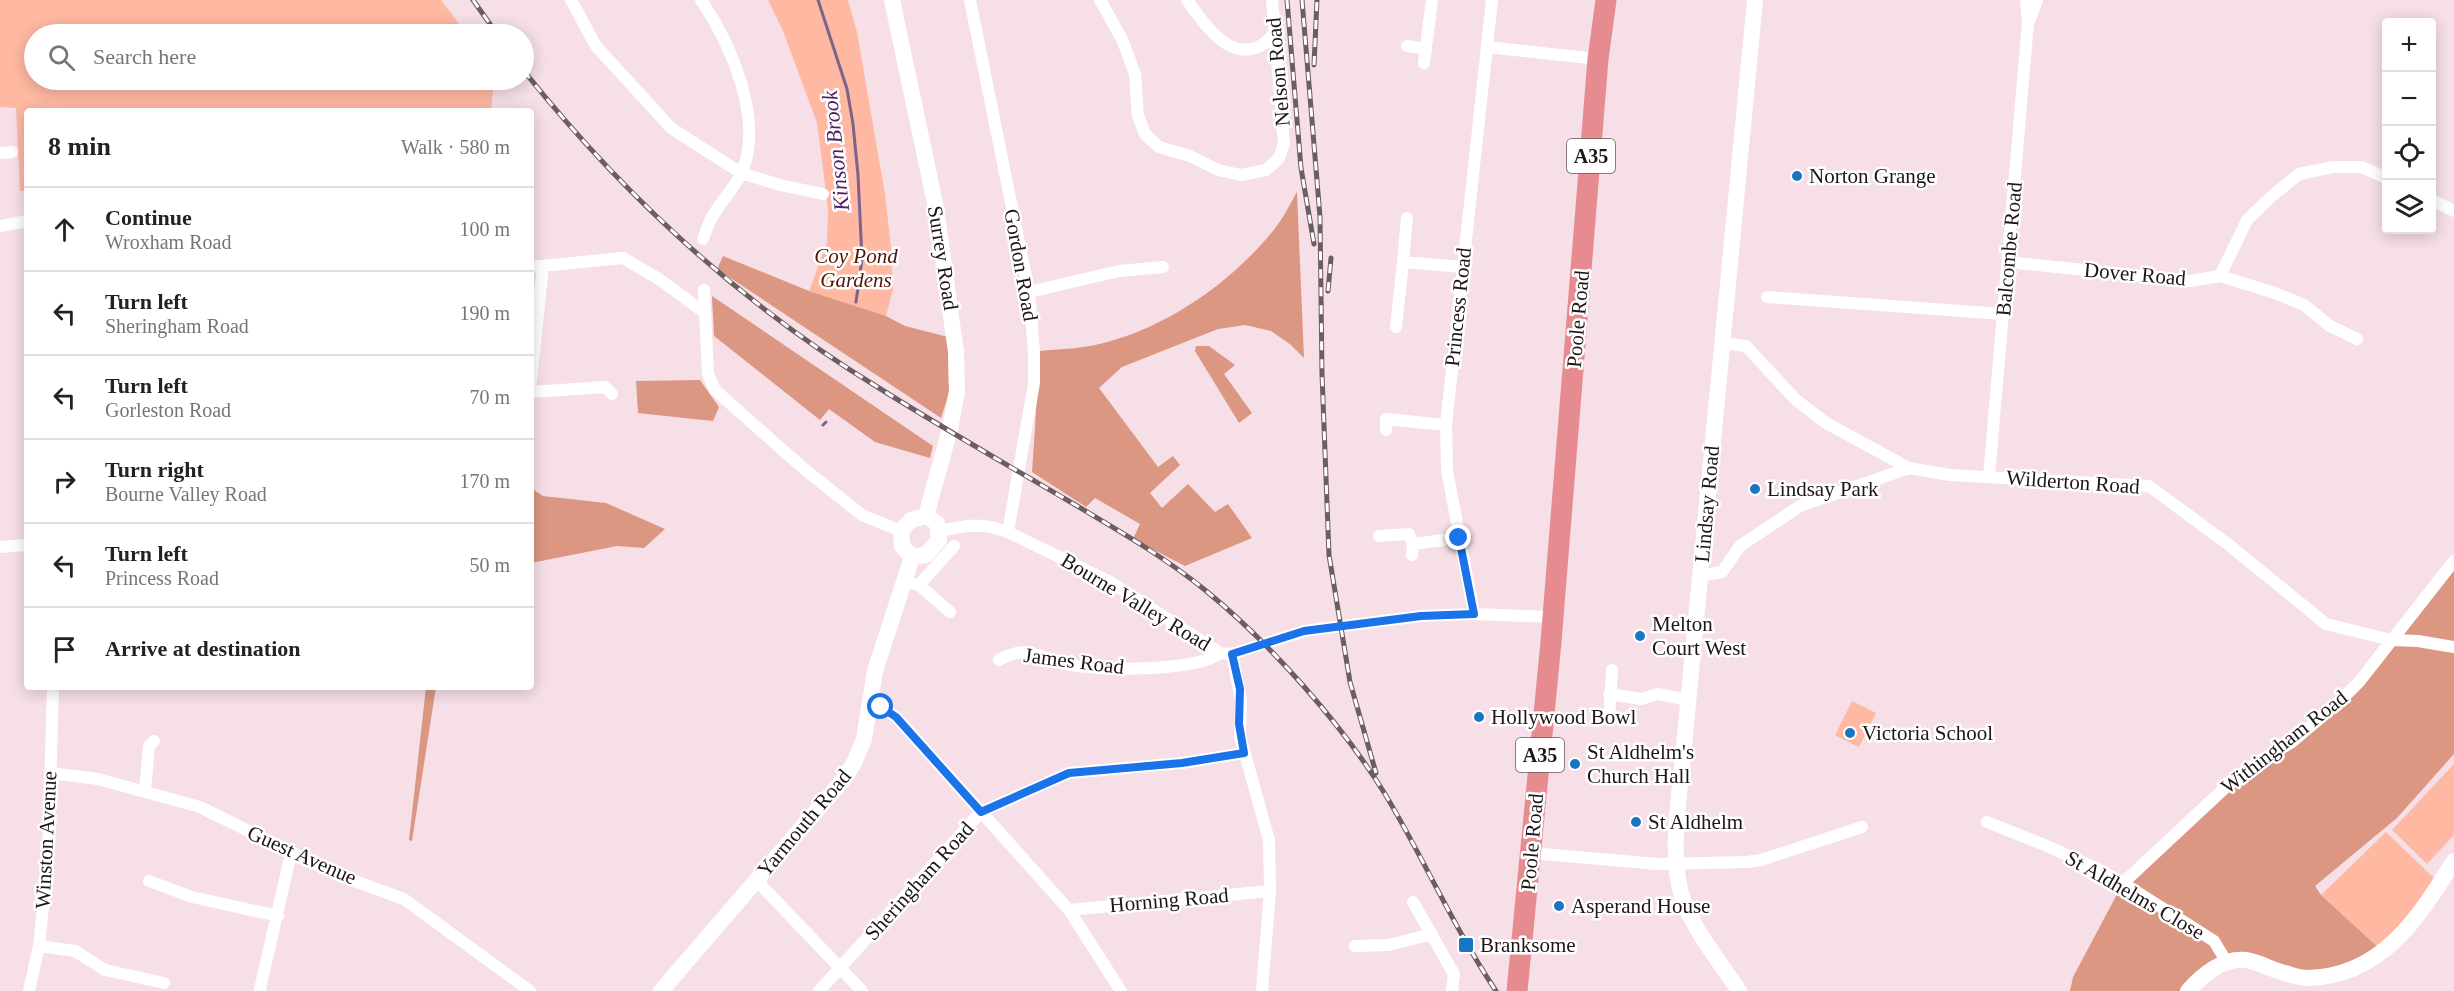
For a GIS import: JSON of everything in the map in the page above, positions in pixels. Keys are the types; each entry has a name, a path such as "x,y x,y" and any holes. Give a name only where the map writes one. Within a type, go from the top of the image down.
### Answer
{"highway":[{"name":"Poole Road","path":"1517,985 1532,853 1578,331 1598,59 1606,0"}],"street":[{"path":"571,0 596,46 671,128 741,173 780,185 823,194"},
{"path":"701,0 728,45 739,73 746,104 749,144 741,173 712,216 703,239"},
{"name":"Surrey Road","path":"892,0 936,208 956,352 957,392 950,429 926,516"},
{"name":"Gordon Road","path":"970,0 1029,292 1034,352 1034,382 1008,532"},
{"name":"Nelson Road","path":"1101,0 1122,39 1135,74 1138,116 1145,134 1160,147 1191,156 1218,170 1241,175 1266,170 1279,158 1284,144 1272,0"},
{"path":"1187,0 1208,30 1225,44 1244,51 1261,46 1274,34"},
{"path":"1424,63 1432,0"},
{"name":"Princess Road","path":"1474,614 1447,470 1446,425 1492,0"},
{"name":"Lindsay Road","path":"1739,991 1689,913 1679,886 1675,864 1688,700 1755,0"},
{"name":"Balcombe Road","path":"1989,476 2028,22 2026,0"},
{"name":"Balcombe Road","path":"2028,22 2037,0"},
{"path":"1407,46 1426,49"},
{"path":"1487,47 1598,59"},
{"path":"2357,339 2330,326 2304,305 2276,293 2220,276 2247,220 2299,174 2333,167 2362,167 2382,176"},
{"path":"2436,202 2454,211"},
{"path":"1396,327 1407,218"},
{"path":"0,226 24,222"},
{"path":"534,324 537,267 623,258 659,279 705,312"},
{"path":"1403,262 1462,267"},
{"name":"Dover Road","path":"2008,262 2190,281 2220,276"},
{"path":"1029,292 1119,271 1163,267"},
{"path":"704,290 711,382 728,402 795,462 862,515 902,531"},
{"path":"1767,297 2003,314"},
{"name":"Wilderton Road","path":"1722,343 1746,346 1795,399 1826,423 1908,468 1950,475 2149,486 2229,545 2326,624 2391,640 2418,641 2454,647"},
{"path":"534,392 605,387 612,394"},
{"path":"1386,419 1446,425"},
{"path":"1700,576 1722,572 1740,546 1800,506 1908,468"},
{"path":"926,516 938,523 939,540 935,547 922,557 912,557 902,546 902,531 911,520 926,516"},
{"name":"Bourne Valley Road","path":"940,531 973,524 991,526 1008,532 1112,583 1226,653 1304,631 1421,616 1474,614 1514,616 1551,634"},
{"path":"1378,536 1409,534 1412,550 1459,538"},
{"path":"0,547 24,545"},
{"path":"950,612 912,584 954,546"},
{"name":"Yarmouth Road","path":"661,991 843,780 860,751 875,671 912,584 912,557"},
{"name":"Withingham Road","path":"2123,883 2228,785 2253,765 2292,742 2340,701 2359,682 2454,561"},
{"name":"James Road","path":"999,660 1021,651 1065,664 1130,669 1178,664 1226,653"},
{"path":"1226,653 1240,689 1239,724 1244,753 1269,840 1269,891 1262,991"},
{"path":"1608,719 1612,670"},
{"name":"Winston Avenue","path":"29,991 39,946 48,859 53,690"},
{"path":"1609,693 1641,699 1658,694 1688,700"},
{"path":"870,707 881,707 890,712 1069,910 1121,991"},
{"path":"145,790 149,746 154,741"},
{"name":"Sheringham Road","path":"819,991 981,812 1069,773 1182,763 1244,753"},
{"name":"Guest Avenue","path":"50,773 98,778 200,807 338,875 404,898 530,991"},
{"name":"St Aldhelms Close","path":"1987,822 2002,826 2068,855 2123,883 2214,940 2226,961"},
{"path":"1532,853 1675,864 1761,860 1862,827"},
{"path":"260,989 291,853"},
{"path":"2188,991 2226,961 2247,960 2306,978 2341,973 2367,962 2395,943 2417,918 2454,861"},
{"path":"756,880 862,991"},
{"path":"149,881 192,897 278,916"},
{"name":"Horning Road","path":"1069,910 1269,891"},
{"path":"1413,902 1454,974 1452,991"},
{"path":"1355,946 1389,945 1432,934"},
{"path":"39,946 75,951 105,969 164,983"},
{"path":"506,991 513,979"}],"green space":[{"path":"0,0 441,0 459,24 24,24 24,90 493,90 491,108 24,108 24,191 20,191 16,108 0,107"},
{"name":"Coy Pond Gardens","path":"768,0 848,0 857,32 885,194 893,290 886,316 809,291 827,243 828,210 817,123 783,31"},
{"path":"1852,701 1876,713 1859,747 1835,735"},
{"path":"2454,764 2454,835 2427,864 2392,830"},
{"path":"2386,832 2435,879 2421,902 2378,948 2321,895"}],"shaded area":[{"path":"1297,192 1304,358 1291,345 1271,331 1245,325 1218,329 1122,367 1099,388 1158,467 1173,456 1180,465 1150,493 1162,508 1188,484 1215,512 1228,504 1252,538 1185,566 1133,539 1140,524 1095,498 1086,507 1032,472 1040,351 1088,346 1121,338 1171,316 1218,285 1239,267 1279,223"},
{"path":"723,256 809,291 886,316 905,326 948,337 949,393 941,418 717,269"},
{"path":"712,296 933,446 930,458 875,442 829,409 820,420 714,336"},
{"path":"1196,346 1209,346 1235,365 1224,374 1252,413 1239,423 1195,351"},
{"path":"700,380 719,407 713,421 638,413 636,381"},
{"path":"534,490 543,496 606,503 665,529 644,548 617,546 534,562"},
{"path":"2454,561 2454,754 2397,818 2315,886 2321,895 2383,952 2306,978 2247,960 2188,991 2070,991 2073,977 2123,883 2165,843 2340,701"},
{"path":"426,690 436,690 412,841 409,840"}],"waterway":[{"name":"Kinson Brook","path":"818,0 847,89 853,124 862,259 856,302"},
{"name":"Kinson Brook","path":"823,425 826,422"}],"railway":[{"path":"473,0 490,24"},
{"path":"1287,0 1301,168 1314,244"},
{"path":"1302,0 1320,217 1322,374 1329,555 1350,682 1376,773"},
{"path":"1314,65 1317,0"},
{"path":"534,83 602,161 644,204 733,284 780,321 829,356 902,402 1155,554 1189,577 1254,634 1303,685 1368,767 1466,943 1496,991"},
{"path":"1328,291 1331,258"}],"place":[{"name":"Norton Grange","path":"1797,176"},
{"name":"Lindsay Park","path":"1755,489"},
{"name":"Melton Court West","path":"1640,636"},
{"name":"Hollywood Bowl","path":"1479,717"},
{"name":"Victoria School","path":"1850,733"},
{"name":"St Aldhelm's Church Hall","path":"1575,764"},
{"name":"St Aldhelm","path":"1636,822"},
{"name":"Asperand House","path":"1559,906"},
{"name":"Branksome","path":"1466,945"}],"route":[{"path":"881,707 896,717 981,812 1069,773 1182,763 1244,753 1239,724 1240,689 1232,654 1304,631 1421,616 1474,614 1459,538"}]}
